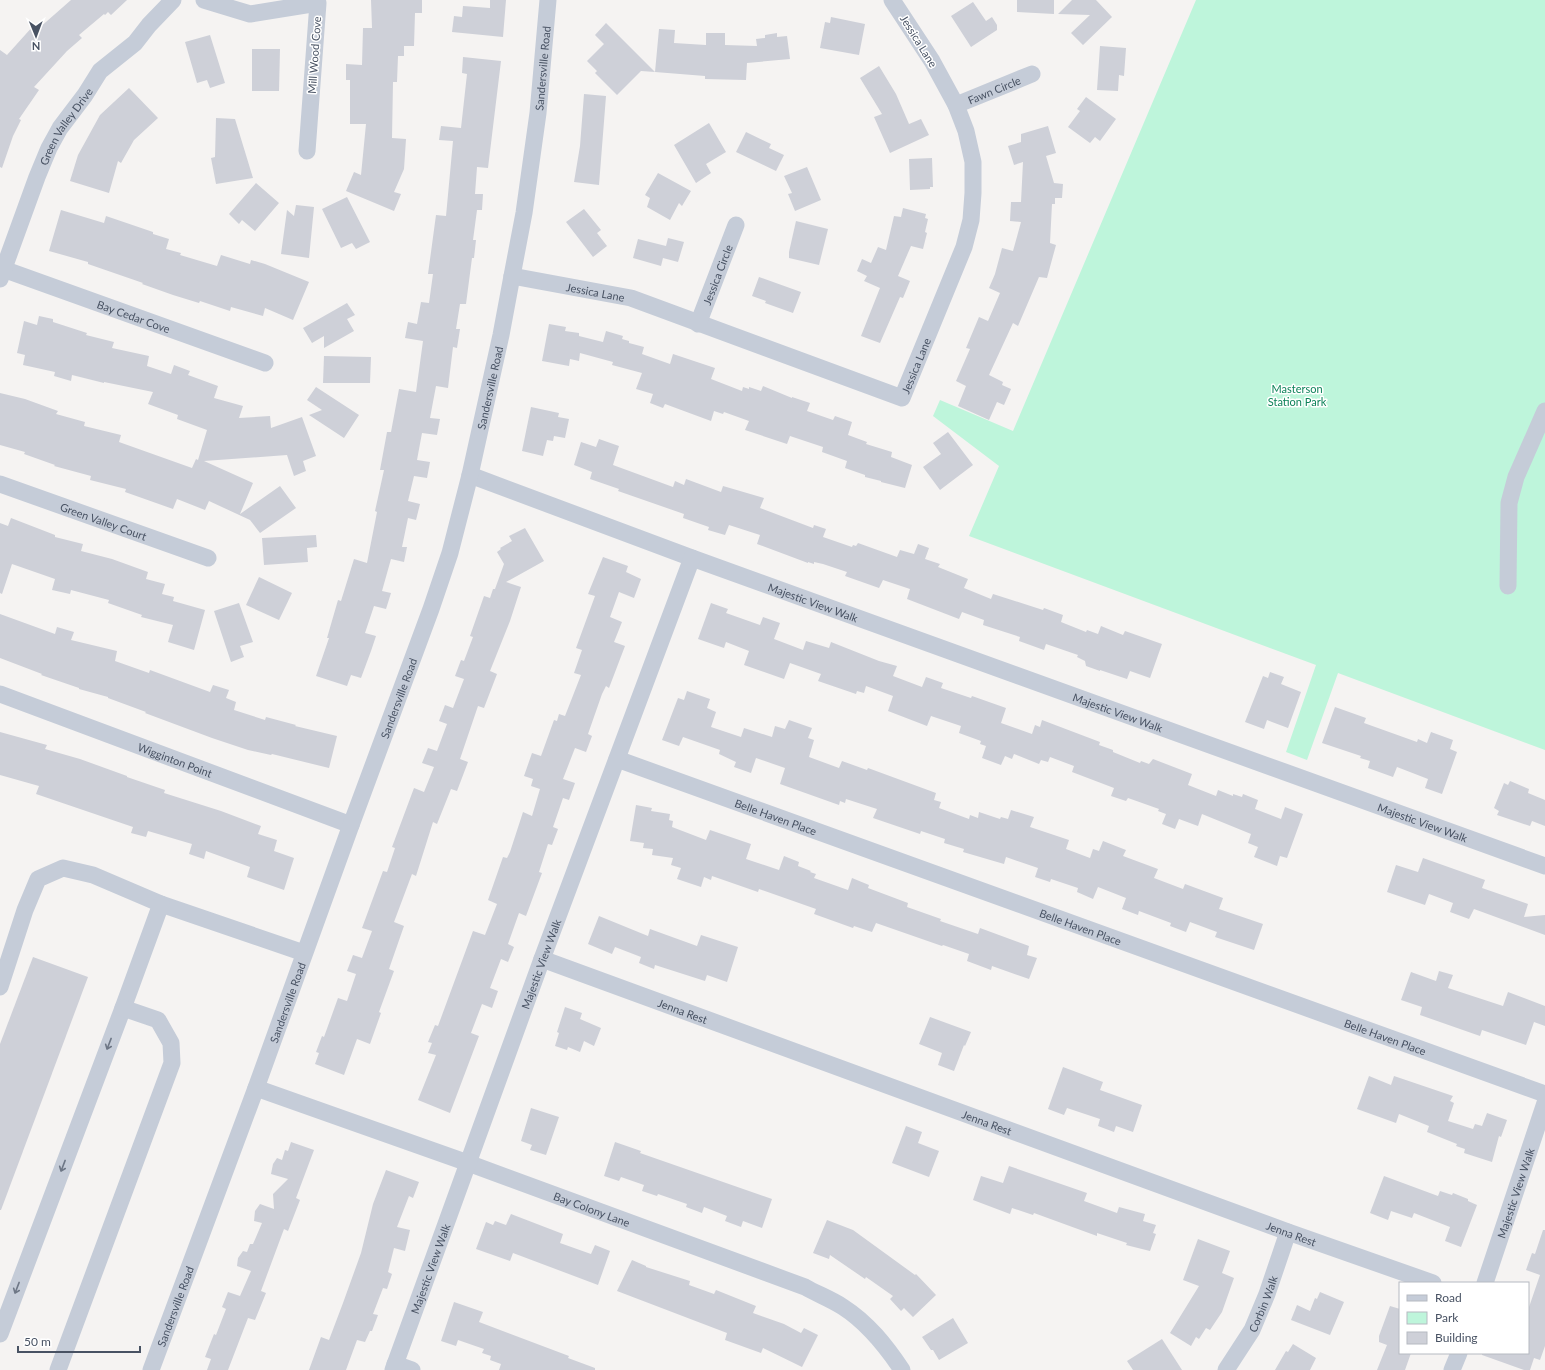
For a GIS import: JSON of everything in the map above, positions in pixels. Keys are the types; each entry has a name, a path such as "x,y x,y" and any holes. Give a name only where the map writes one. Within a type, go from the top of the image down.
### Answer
{"street":[{"name":"Green Valley Drive","path":"2,274 37,177 49,148 60,128 85,95 100,71 135,44 173,0"},
{"name":"Mill Wood Cove","path":"204,0 250,14 318,4 307,151"},
{"name":"Sandersville Road","path":"151,1370 256,1088 304,953 436,595 450,552 470,475 501,335 524,213 538,113 548,0"},
{"name":"Jessica Lane","path":"512,276 631,298 902,398 964,247 971,220 973,162 966,131 956,105 932,61 892,0"},
{"name":"Fawn Circle","path":"956,105 1032,74"},
{"name":"Jessica Circle","path":"698,324 736,225"},
{"name":"Bay Cedar Cove","path":"2,274 265,363"},
{"path":"1508,586 1509,503 1516,476 1545,411"},
{"name":"Majestic View Walk","path":"470,475 692,558 1545,866"},
{"name":"Green Valley Court","path":"0,484 208,558"},
{"name":"Majestic View Walk","path":"394,1367 542,959 692,558"},
{"name":"Wigginton Point","path":"0,694 351,825"},
{"name":"Belle Haven Place","path":"617,759 1545,1094"},
{"path":"0,987 3,970 38,879 63,868 93,875 160,904 304,953"},
{"path":"0,1334 123,1008 160,904"},
{"name":"Jenna Rest","path":"542,959 1288,1232 1430,1282"},
{"path":"58,1370 172,1063 171,1043 158,1020 123,1008"},
{"name":"Bay Colony Lane","path":"256,1088 468,1163 805,1287 843,1307 866,1325 890,1352 902,1370"},
{"name":"Majestic View Walk","path":"1485,1282 1545,1104"},
{"name":"Corbin Walk","path":"1226,1370 1252,1330 1267,1294 1288,1232"},
{"path":"1452,1370 1459,1354"},
{"path":"394,1367 412,1370"}],"green space":[{"name":"Masterson Station Park","path":"1196,0 1545,0 1545,750 1338,673 1307,760 1286,752 1316,665 969,536 999,466 933,416 940,400 1013,431"}],"building":[{"path":"71,0 127,0 111,15 108,12 105,15 104,14 79,35 82,38 67,51 34,87 39,90 19,119 21,120 13,136 2,168 0,167 0,50 7,55 34,25 38,29"},
{"path":"371,0 422,0 422,13 415,13 414,46 404,46 404,56 398,56 397,82 393,82 392,138 406,139 404,169 394,192 401,194 394,211 346,191 354,172 361,175 366,124 350,124 350,80 346,80 346,64 362,65 363,28 372,28"},
{"path":"490,0 506,0 503,37 452,32 454,16 462,17 463,6 490,8"},
{"path":"1017,0 1054,0 1054,14 1017,12"},
{"path":"1072,0 1096,0 1112,17 1083,45 1071,33 1090,15 1058,14"},
{"path":"973,2 986,21 992,17 997,25 997,30 971,47 951,16"},
{"path":"831,17 865,24 859,55 820,48 825,22 830,23"},
{"path":"606,23 655,72 641,71 617,95 595,73 597,71 587,61 604,44 595,35"},
{"path":"659,29 675,30 674,43 706,45 706,33 725,33 725,45 757,46 756,39 765,38 765,35 777,33 777,37 787,36 790,59 747,63 746,80 705,79 705,76 655,72"},
{"path":"210,35 225,83 210,88 207,80 197,83 185,42"},
{"path":"1100,46 1126,48 1124,76 1119,75 1118,91 1097,90"},
{"path":"252,49 280,49 279,91 252,91"},
{"path":"463,57 501,61 488,168 477,167 475,194 483,194 482,210 477,210 473,240 476,240 474,258 472,258 466,304 460,304 456,329 460,329 457,348 453,347 448,388 436,386 430,418 440,419 437,435 422,433 417,460 430,462 427,478 414,476 408,501 420,504 416,520 408,518 402,547 407,547 404,562 391,559 382,591 391,593 386,609 374,606 365,633 376,636 371,651 361,678 351,675 347,686 316,676 329,638 327,638 338,600 341,601 354,559 367,563 377,512 375,511 384,470 380,470 387,432 391,432 399,389 416,392 423,341 405,338 408,322 417,324 421,302 429,303 433,274 428,274 436,215 446,216 453,141 439,140 441,126 461,128 467,74 462,73"},
{"path":"879,66 896,94 909,124 921,119 929,135 890,153 874,117 882,114 860,78"},
{"path":"129,88 158,118 134,140 121,163 118,161 109,193 70,181 78,155 100,115"},
{"path":"584,94 606,96 599,185 574,182 580,146"},
{"path":"1086,97 1116,119 1100,141 1095,137 1090,143 1068,127 1080,111 1077,109"},
{"path":"216,118 235,119 253,178 216,184 211,158 215,157"},
{"path":"709,123 726,152 706,164 711,173 696,183 674,145"},
{"path":"1048,126 1056,153 1046,156 1054,183 1063,184 1062,198 1055,198 1055,204 1052,204 1050,243 1056,245 1047,278 1039,277 1018,326 1013,323 989,375 1003,382 1002,385 1011,389 1004,405 997,402 989,420 958,406 966,386 956,381 970,349 966,348 979,317 988,321 1000,293 989,288 995,274 1002,248 1013,251 1021,222 1010,221 1011,202 1021,202 1023,162 1014,165 1008,146 1021,142 1021,134"},
{"path":"746,132 771,144 769,148 784,155 776,171 736,152"},
{"path":"932,158 933,187 930,187 930,189 910,190 909,159"},
{"path":"807,167 821,200 795,211 788,194 792,193 784,176"},
{"path":"658,173 691,191 682,206 679,203 670,220 647,207 650,198 645,195"},
{"path":"256,183 279,203 255,231 242,220 239,224 229,214"},
{"path":"347,197 370,242 356,249 352,243 341,248 322,209"},
{"path":"296,205 314,207 309,258 281,254 287,210 294,216"},
{"path":"903,208 926,214 925,218 928,219 925,232 927,233 923,249 911,246 898,276 910,281 903,298 900,297 880,343 861,336 880,288 864,281 867,276 857,271 862,259 871,263 878,247 886,250 894,216 901,217"},
{"path":"584,209 601,230 597,233 607,246 593,257 566,222"},
{"path":"61,210 104,223 106,216 153,232 153,234 169,239 166,249 181,253 180,255 217,266 221,255 250,264 251,260 265,264 309,282 293,320 265,308 263,316 231,307 230,311 200,301 199,303 142,284 143,283 88,264 88,262 49,251"},
{"path":"796,221 828,229 819,265 789,258"},
{"path":"668,238 684,242 678,262 663,258 661,266 633,258 638,239 666,246"},
{"path":"759,277 801,292 793,313 765,303 766,301 752,296"},
{"path":"347,303 355,315 347,319 354,331 324,348 324,336 312,343 303,328"},
{"path":"39,316 53,319 53,322 87,333 86,335 114,342 112,348 149,356 147,366 171,374 174,365 190,371 188,375 218,386 214,398 243,406 239,418 270,416 271,428 302,417 316,456 303,461 306,471 294,476 287,455 204,461 253,483 240,514 280,486 296,508 260,533 250,520 209,501 205,510 177,499 173,509 125,492 126,489 90,480 91,476 54,466 55,465 24,454 25,452 0,445 0,393 25,399 58,411 56,414 85,422 84,426 121,435 119,442 192,468 196,459 198,460 207,430 177,419 178,415 148,404 153,392 104,383 72,375 71,381 54,376 55,372 23,365 25,355 17,353 24,321 37,325"},
{"path":"549,324 566,327 565,331 579,333 579,336 603,342 606,331 623,336 622,339 629,341 629,343 644,347 642,354 670,364 673,354 715,368 711,379 742,391 743,387 749,389 749,387 761,391 763,386 792,398 810,403 807,411 833,420 835,416 852,422 848,435 867,442 866,444 892,452 891,457 912,465 905,488 865,477 865,475 845,468 847,461 822,452 823,447 790,436 787,444 745,430 749,421 724,412 723,414 714,411 711,421 665,404 663,408 650,403 653,394 636,389 642,373 612,365 613,362 580,353 579,361 570,359 569,366 542,361"},
{"path":"324,356 371,357 370,383 323,383"},
{"path":"316,387 359,415 344,438 309,415 322,410 307,400"},
{"path":"531,407 559,413 558,417 569,419 565,438 554,436 553,441 547,440 543,456 522,451"},
{"path":"948,432 973,465 940,490 923,467 941,454 933,443"},
{"path":"599,439 619,446 613,465 673,487 675,481 684,485 686,479 721,492 723,486 764,498 760,508 813,528 814,525 826,529 823,537 852,547 853,545 856,546 858,543 897,557 900,550 914,554 918,544 929,548 925,559 940,564 938,567 968,579 964,588 991,599 993,594 1043,610 1044,608 1063,615 1061,622 1086,632 1087,630 1098,634 1101,626 1123,635 1125,631 1162,644 1150,678 1130,671 1127,679 1100,671 1086,666 1085,661 1077,657 1078,655 1046,644 1044,650 1019,641 1020,637 983,625 984,620 962,612 959,619 907,599 910,589 883,580 879,588 845,576 847,572 823,564 814,562 814,564 808,563 757,544 760,535 729,525 725,535 708,530 709,527 683,518 684,514 618,491 619,489 590,479 592,472 574,465 581,442 596,447"},
{"path":"11,518 55,535 55,537 83,544 81,551 112,559 148,572 146,579 165,584 162,594 174,597 173,601 205,610 194,650 168,642 173,625 141,617 142,615 108,603 109,600 71,590 70,594 52,590 55,579 12,564 2,594 0,593 0,523 8,526"},
{"path":"525,528 544,561 506,582 521,587 510,621 490,671 497,674 484,708 478,706 460,759 468,762 457,791 451,789 437,824 433,822 416,876 412,874 394,922 404,926 389,969 394,971 379,1012 381,1013 370,1044 357,1039 344,1075 315,1064 319,1053 316,1052 322,1036 324,1037 338,998 347,1001 356,974 347,971 353,955 362,958 372,931 362,928 383,871 387,872 395,848 392,847 414,788 424,792 434,767 422,763 428,748 437,751 447,724 439,721 445,705 453,708 464,679 455,676 461,660 464,661 473,637 470,636 484,596 490,598 504,564 497,552 501,549 500,548 512,541 509,536"},
{"path":"316,535 317,547 307,548 308,562 264,565 262,538"},
{"path":"603,557 628,566 626,572 641,579 634,598 619,592 610,617 622,622 614,642 625,646 609,688 606,686 602,694 588,734 592,736 586,752 575,748 563,779 575,783 569,800 563,798 553,827 558,829 552,845 548,844 539,872 542,873 526,916 519,913 508,944 514,947 508,962 501,959 490,988 498,991 492,1008 482,1004 471,1033 479,1036 450,1113 418,1100 436,1055 428,1053 432,1043 428,1042 435,1025 438,1026 473,931 485,935 497,904 488,900 503,857 507,858 510,852 523,812 532,816 540,789 531,786 533,779 524,776 532,753 541,756 554,720 557,721 559,714 565,716 581,675 574,673 582,650 576,648 595,596 588,594"},
{"path":"259,577 292,593 279,620 246,605"},
{"path":"239,603 253,642 240,646 244,657 231,662 214,611"},
{"path":"711,603 728,609 726,613 760,625 763,617 780,623 774,639 803,650 806,641 829,648 831,642 879,661 897,666 893,676 922,687 926,677 943,683 941,688 971,698 972,696 1006,708 1001,723 1032,734 1035,725 1040,727 1042,720 1100,742 1099,745 1140,763 1141,761 1149,764 1153,759 1192,774 1188,785 1216,796 1218,790 1233,796 1233,794 1242,797 1243,794 1258,800 1255,809 1281,819 1285,807 1303,814 1287,858 1280,856 1277,866 1254,857 1258,847 1248,843 1251,834 1202,814 1198,826 1179,819 1175,829 1162,824 1166,814 1158,811 1159,809 1128,798 1126,801 1111,796 1114,788 1072,772 1074,766 1050,757 1048,762 1041,760 1039,764 1014,754 1012,759 1005,756 1001,765 982,758 986,746 980,744 981,741 959,733 961,726 931,716 927,726 888,711 893,696 866,686 864,693 857,691 856,694 818,681 821,674 790,663 784,679 744,665 749,651 726,642 724,648 698,639"},
{"path":"0,614 55,634 57,627 74,632 71,640 117,651 115,661 149,673 150,670 210,692 213,685 229,690 226,698 236,702 234,710 265,720 266,717 337,736 329,768 272,754 248,750 212,738 145,713 146,712 108,697 79,689 0,658"},
{"path":"1270,672 1284,677 1281,684 1301,692 1288,728 1267,720 1264,729 1245,722 1263,676 1268,678"},
{"path":"687,691 710,699 707,708 716,712 711,727 741,737 744,728 772,737 775,726 785,729 789,720 812,728 808,738 814,740 809,757 839,768 842,761 867,770 868,768 936,793 934,800 941,802 939,808 969,819 970,815 978,818 979,812 1000,819 1001,817 1008,819 1011,810 1034,817 1030,827 1069,840 1066,849 1090,858 1093,849 1099,851 1103,841 1126,850 1123,856 1158,869 1154,878 1183,889 1185,884 1223,898 1219,909 1263,924 1254,950 1215,937 1217,932 1190,922 1186,932 1170,926 1171,923 1139,911 1138,915 1122,909 1126,898 1098,887 1093,899 1077,892 1078,888 1051,879 1050,882 1035,877 1038,868 1006,857 1004,864 963,852 964,849 944,843 945,839 921,831 920,834 873,818 877,809 846,799 845,803 840,801 839,805 780,784 785,768 756,758 751,773 734,767 736,762 719,754 720,750 683,737 679,746 662,740 678,698 684,700"},
{"path":"1335,707 1366,718 1364,723 1417,742 1418,739 1427,743 1431,732 1453,740 1450,749 1457,752 1442,794 1425,788 1428,779 1397,767 1393,777 1368,768 1370,761 1360,758 1361,756 1322,743"},
{"path":"0,732 47,745 45,749 80,759 165,790 164,793 221,811 261,826 258,834 277,840 274,851 294,858 284,890 247,877 250,867 206,851 204,859 189,854 192,844 148,831 146,837 131,833 133,827 36,794 39,786 0,775"},
{"path":"1510,781 1529,789 1528,793 1545,800 1545,826 1532,821 1530,826 1497,815 1499,811 1494,808 1504,783 1508,785"},
{"path":"636,805 652,808 651,811 670,814 669,820 673,821 672,827 706,840 710,830 751,844 746,859 779,870 784,856 799,862 798,866 816,874 814,878 848,890 852,878 869,885 868,888 908,903 907,907 941,919 940,921 978,934 980,928 1029,946 1027,955 1037,958 1029,979 992,966 991,970 967,961 969,954 876,923 872,932 854,926 853,928 814,914 816,909 759,889 758,892 712,876 711,880 704,877 701,887 677,879 681,868 671,865 673,858 652,855 653,849 643,848 644,843 630,841"},
{"path":"1423,858 1485,880 1482,888 1528,904 1524,917 1545,915 1545,935 1474,909 1469,919 1450,912 1453,903 1429,894 1425,905 1387,892 1396,865 1418,872"},
{"path":"599,916 648,936 650,929 697,946 701,935 738,947 727,982 707,975 705,981 655,965 654,969 639,963 641,957 615,947 612,954 588,944"},
{"path":"33,957 88,977 0,1210 0,1044"},
{"path":"1439,971 1453,975 1448,988 1503,1006 1508,992 1545,1006 1545,1026 1534,1022 1526,1045 1482,1030 1480,1036 1420,1015 1422,1007 1401,1000 1411,972 1436,981"},
{"path":"565,1007 582,1013 580,1019 601,1028 594,1046 584,1041 580,1052 568,1047 567,1050 555,1046 559,1033 557,1032"},
{"path":"930,1017 971,1032 965,1046 964,1045 954,1071 938,1065 942,1053 919,1044"},
{"path":"1063,1067 1103,1082 1100,1090 1142,1105 1133,1132 1116,1126 1114,1132 1098,1126 1100,1119 1067,1108 1064,1115 1048,1109"},
{"path":"1369,1076 1391,1085 1394,1076 1453,1096 1450,1101 1454,1103 1448,1121 1473,1129 1475,1124 1482,1126 1487,1113 1507,1120 1501,1137 1499,1136 1492,1162 1464,1153 1465,1149 1456,1146 1457,1144 1427,1132 1429,1126 1399,1114 1396,1123 1357,1109"},
{"path":"531,1108 559,1117 546,1155 530,1150 532,1145 521,1141"},
{"path":"906,1126 922,1132 918,1143 939,1151 929,1177 892,1163"},
{"path":"291,1142 314,1150 296,1198 300,1200 288,1231 284,1229 261,1291 266,1293 255,1320 248,1318 228,1370 207,1370 211,1359 205,1357 214,1334 216,1335 226,1309 222,1307 228,1292 240,1296 251,1271 237,1266 238,1258 243,1251 247,1252 250,1244 253,1244 262,1223 254,1221 255,1211 260,1204 274,1209 273,1194 288,1179 271,1174 273,1164 277,1158 282,1160 285,1150 288,1151"},
{"path":"615,1142 641,1151 640,1153 772,1199 762,1228 743,1221 741,1227 725,1221 727,1216 704,1207 702,1213 686,1207 687,1204 658,1194 657,1196 642,1191 644,1185 621,1177 619,1181 604,1176"},
{"path":"1009,1166 1087,1193 1084,1201 1117,1213 1119,1207 1145,1214 1143,1221 1156,1225 1153,1233 1156,1234 1150,1251 1126,1245 1127,1243 1097,1233 1097,1236 1034,1213 1033,1215 1012,1208 1010,1214 973,1200 981,1176 1003,1183"},
{"path":"386,1170 419,1182 413,1198 409,1196 397,1227 410,1230 405,1251 394,1248 388,1272 392,1274 387,1289 383,1288 373,1314 378,1315 372,1331 370,1331 365,1342 357,1340 346,1370 309,1370 321,1337 329,1340 361,1253 373,1204"},
{"path":"1384,1176 1438,1196 1440,1191 1452,1195 1453,1193 1468,1199 1468,1201 1477,1205 1461,1247 1445,1241 1450,1227 1414,1213 1412,1218 1391,1211 1388,1220 1370,1213"},
{"path":"511,1214 563,1234 560,1243 591,1254 595,1245 610,1251 598,1285 513,1253 510,1261 476,1249 486,1222 493,1225 495,1221 506,1225"},
{"path":"827,1220 853,1230 915,1275 916,1274 936,1295 913,1317 904,1308 901,1311 890,1299 893,1296 866,1277 865,1279 830,1255 829,1259 813,1253"},
{"path":"1543,1230 1545,1230 1545,1346 1540,1360 1534,1358 1530,1370 1524,1370 1482,1354 1529,1354 1529,1307 1540,1275 1526,1270 1532,1253 1535,1254"},
{"path":"1198,1239 1230,1251 1222,1273 1234,1278 1222,1312 1210,1330 1206,1328 1199,1339 1196,1337 1191,1346 1170,1333 1199,1286 1183,1280"},
{"path":"632,1260 646,1267 690,1281 689,1285 714,1294 716,1290 756,1306 753,1313 784,1324 801,1333 804,1328 818,1335 802,1367 763,1348 761,1353 725,1340 727,1333 617,1291"},
{"path":"1320,1292 1344,1302 1330,1335 1291,1320 1297,1305 1310,1311 1315,1298 1317,1299"},
{"path":"454,1302 483,1312 479,1322 569,1356 568,1358 595,1368 595,1370 499,1370 501,1364 490,1360 491,1356 482,1353 484,1349 458,1340 456,1346 441,1341"},
{"path":"1390,1306 1399,1309 1399,1354 1411,1354 1405,1370 1377,1370 1387,1345 1379,1342 1379,1336"},
{"path":"953,1318 968,1343 939,1360 922,1337"},
{"path":"1162,1339 1182,1370 1133,1370 1127,1361"},
{"path":"1293,1344 1316,1358 1310,1370 1275,1370 1286,1351 1288,1352"}]}
